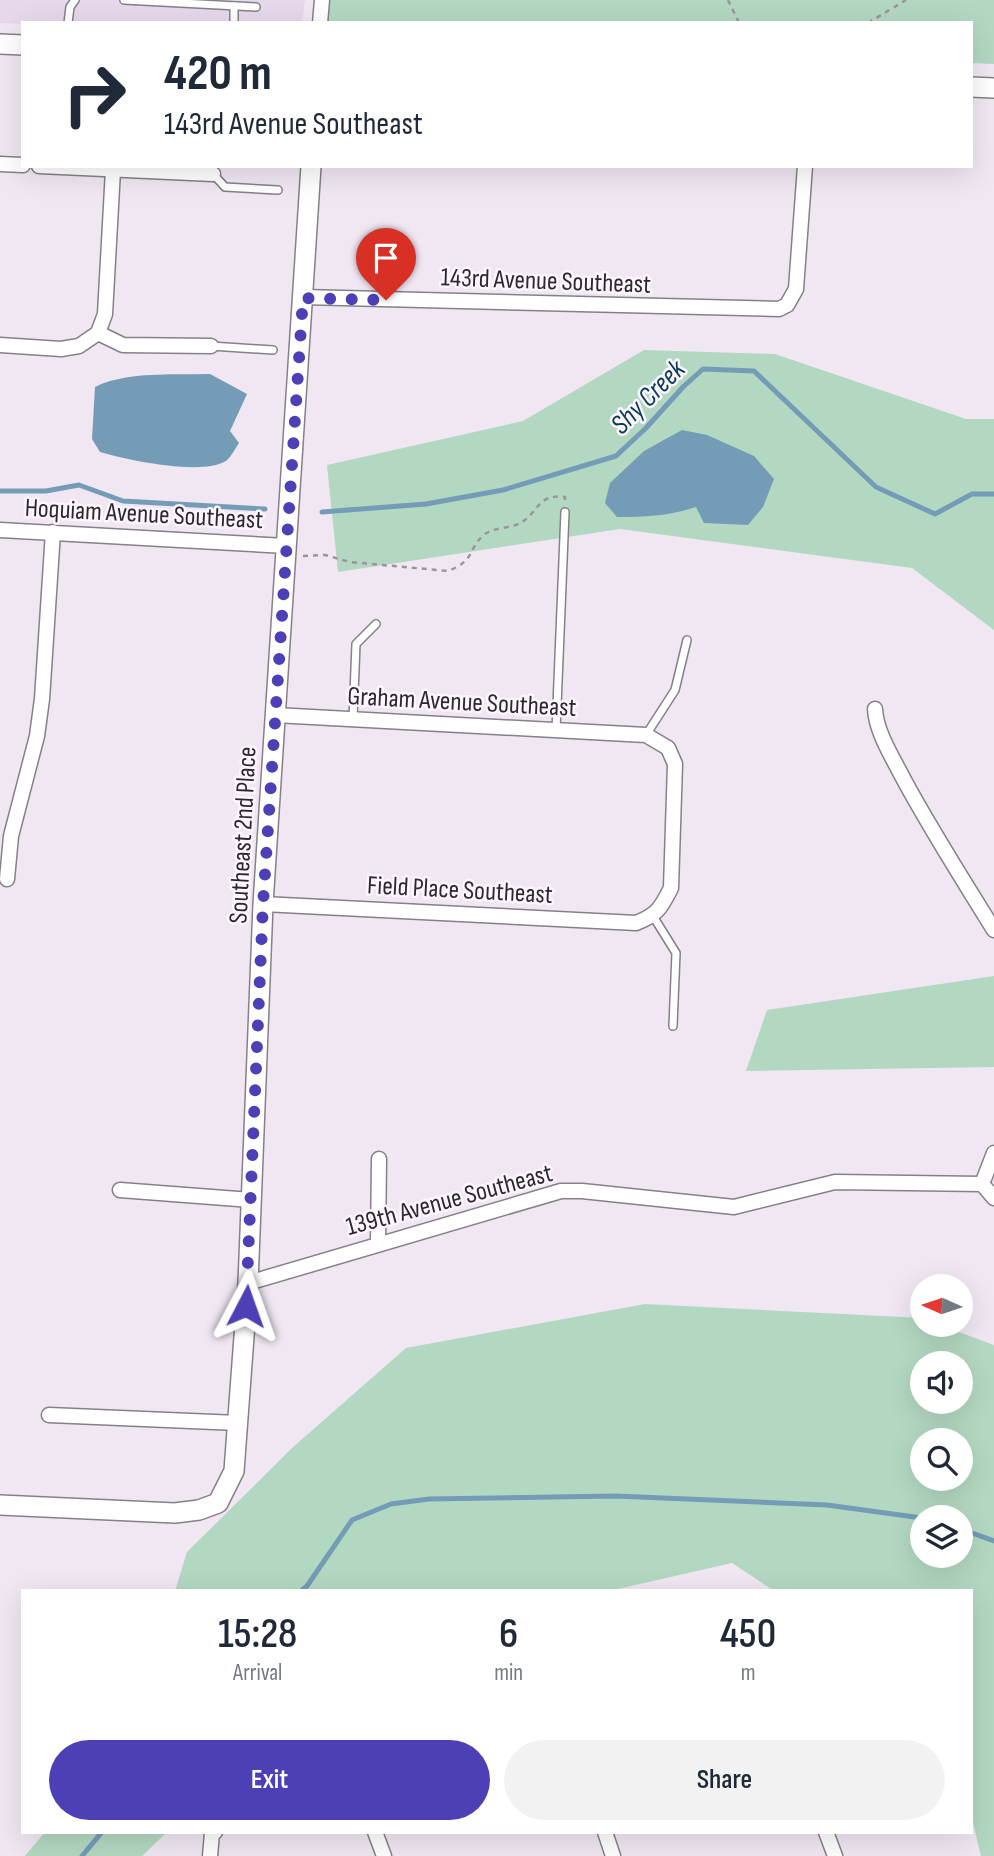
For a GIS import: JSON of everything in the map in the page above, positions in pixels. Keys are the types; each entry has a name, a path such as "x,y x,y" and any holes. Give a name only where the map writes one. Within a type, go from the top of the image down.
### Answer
{"street":[{"path":"320,21 321,0"},
{"path":"0,44 21,45"},
{"path":"973,88 994,88"},
{"path":"0,164 21,166"},
{"path":"76,168 213,170"},
{"name":"Southeast 2nd Place","path":"0,1505 175,1513 199,1510 218,1503 234,1471 248,1283 263,904 312,168"},
{"name":"143rd Avenue Southeast","path":"303,298 772,311 787,305 796,289 805,168"},
{"path":"0,345 61,349 79,346 98,333 105,314 113,170"},
{"path":"98,333 123,345 211,346"},
{"name":"Hoquiam Avenue Southeast","path":"0,530 286,550"},
{"path":"7,879 11,836 37,736 42,699 53,532"},
{"path":"875,709 891,755 924,816 994,930"},
{"name":"Graham Avenue Southeast","path":"275,715 646,735"},
{"path":"646,735 667,748 675,764 671,888 653,916"},
{"name":"Field Place Southeast","path":"263,904 636,923 653,916"},
{"path":"994,1153 982,1184 994,1198"},
{"path":"378,1243 379,1159"},
{"name":"139th Avenue Southeast","path":"248,1283 561,1191 734,1207 835,1182 982,1184"},
{"path":"120,1190 251,1200"},
{"path":"49,1415 238,1423"},
{"path":"210,1856 213,1834"},
{"path":"376,1834 384,1856"},
{"path":"606,1834 613,1856"},
{"path":"828,1834 835,1856"}],"lane":[{"path":"69,21 74,0"},
{"path":"124,0 256,7"},
{"path":"234,6 234,21"},
{"path":"213,170 225,187 278,190"},
{"path":"211,346 273,349"},
{"path":"556,730 565,512"},
{"path":"353,719 356,644 376,624"},
{"path":"646,735 675,690 687,640"},
{"path":"653,916 676,953 673,1026"}],"path":[{"path":"728,0 738,21"},
{"path":"870,21 906,0"},
{"path":"286,550 325,555 350,562 447,571 470,558 487,533 519,524 542,500 555,496 565,497 565,512"}],"shaded area":[{"path":"0,0 305,0 302,21 0,23"}],"green space":[{"path":"328,0 994,0 994,64 973,63 973,21 326,21"},
{"path":"644,350 775,354 966,419 994,419 994,630 912,568 620,529 338,572 327,465 523,421"},
{"path":"994,976 994,1067 746,1071 767,1010"},
{"path":"645,1304 910,1317 910,1337 972,1337 994,1345 994,1856 981,1856 973,1822 973,1589 771,1589 732,1563 618,1589 176,1589 187,1552 292,1448 406,1348"},
{"path":"43,1834 165,1834 142,1856 25,1856"}],"water":[{"path":"210,374 247,394 230,431 239,443 226,461 215,465 182,467 100,452 92,439 95,387 136,376"},
{"path":"682,430 707,435 754,456 774,479 763,507 748,525 704,523 696,507 657,515 617,517 605,503 610,483 644,451"}],"waterway":[{"name":"Shy Creek","path":"322,512 426,504 503,490 616,456 703,369 754,371 876,487 935,514 972,494 994,494"},
{"name":"Shy Creek","path":"0,491 46,491 79,485 123,501 265,509"},
{"path":"303,1589 352,1520 391,1504 429,1499 615,1496 827,1505 910,1516"},
{"path":"973,1533 994,1541"},
{"path":"82,1856 100,1834"}],"route":[{"path":"246,1306 263,904 303,298 386,300"}]}
